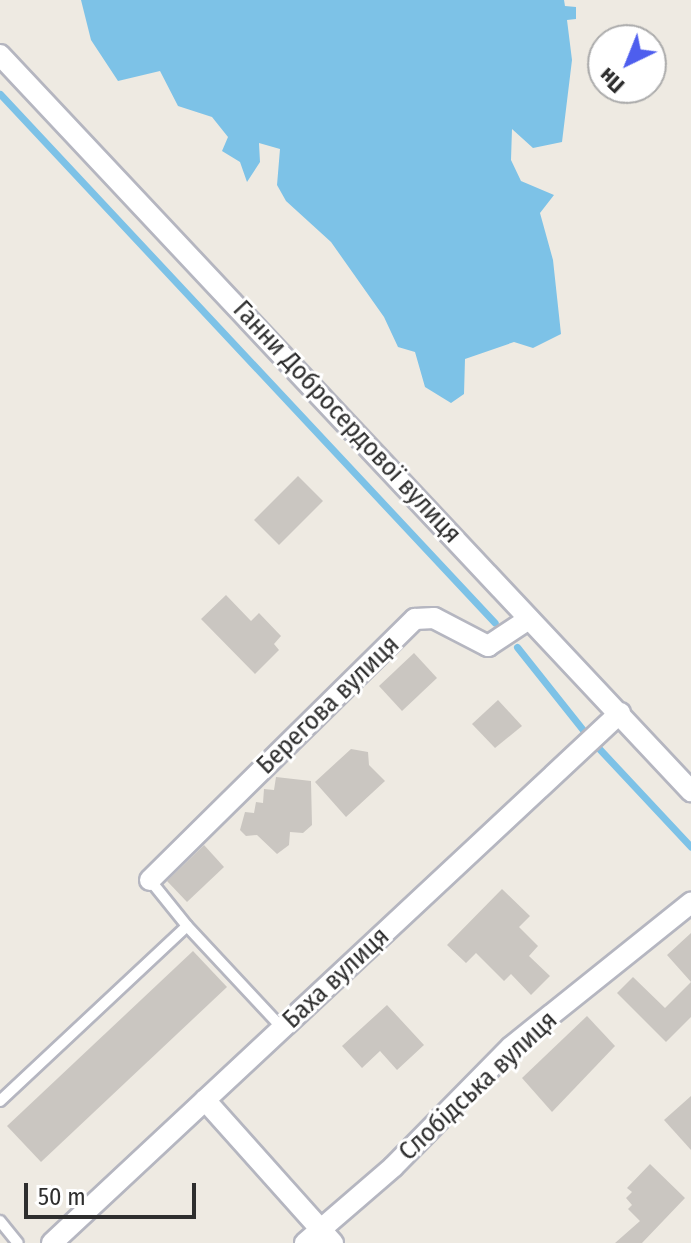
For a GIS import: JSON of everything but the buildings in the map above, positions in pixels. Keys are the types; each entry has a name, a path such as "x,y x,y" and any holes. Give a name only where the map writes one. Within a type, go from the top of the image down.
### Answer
{"street":[{"name":"Ганни Добросердової вулиця","path":"0,55 691,791"},
{"name":"Берегова вулиця","path":"150,880 415,619 434,618 488,646 529,619"},
{"name":"Баха вулиця","path":"52,1243 620,713"},
{"name":"Слобідська вулиця","path":"320,1238 511,1047 691,903"},
{"path":"205,1100 320,1238"}],"lane":[{"path":"150,880 187,926 282,1028"},
{"path":"0,1101 187,926"},
{"path":"0,1221 18,1243"}],"water":[{"path":"81,0 564,0 565,6 576,7 576,19 567,20 572,60 562,142 533,148 512,129 511,160 521,181 554,195 540,213 553,260 561,334 533,348 514,342 465,359 464,394 451,403 425,387 415,352 398,347 384,317 331,242 286,201 277,185 280,149 259,143 260,162 247,182 240,162 222,151 228,137 212,117 178,106 160,71 118,81 91,40"}],"waterway":[{"path":"0,94 495,623"},
{"path":"517,647 591,740 691,847"}]}
